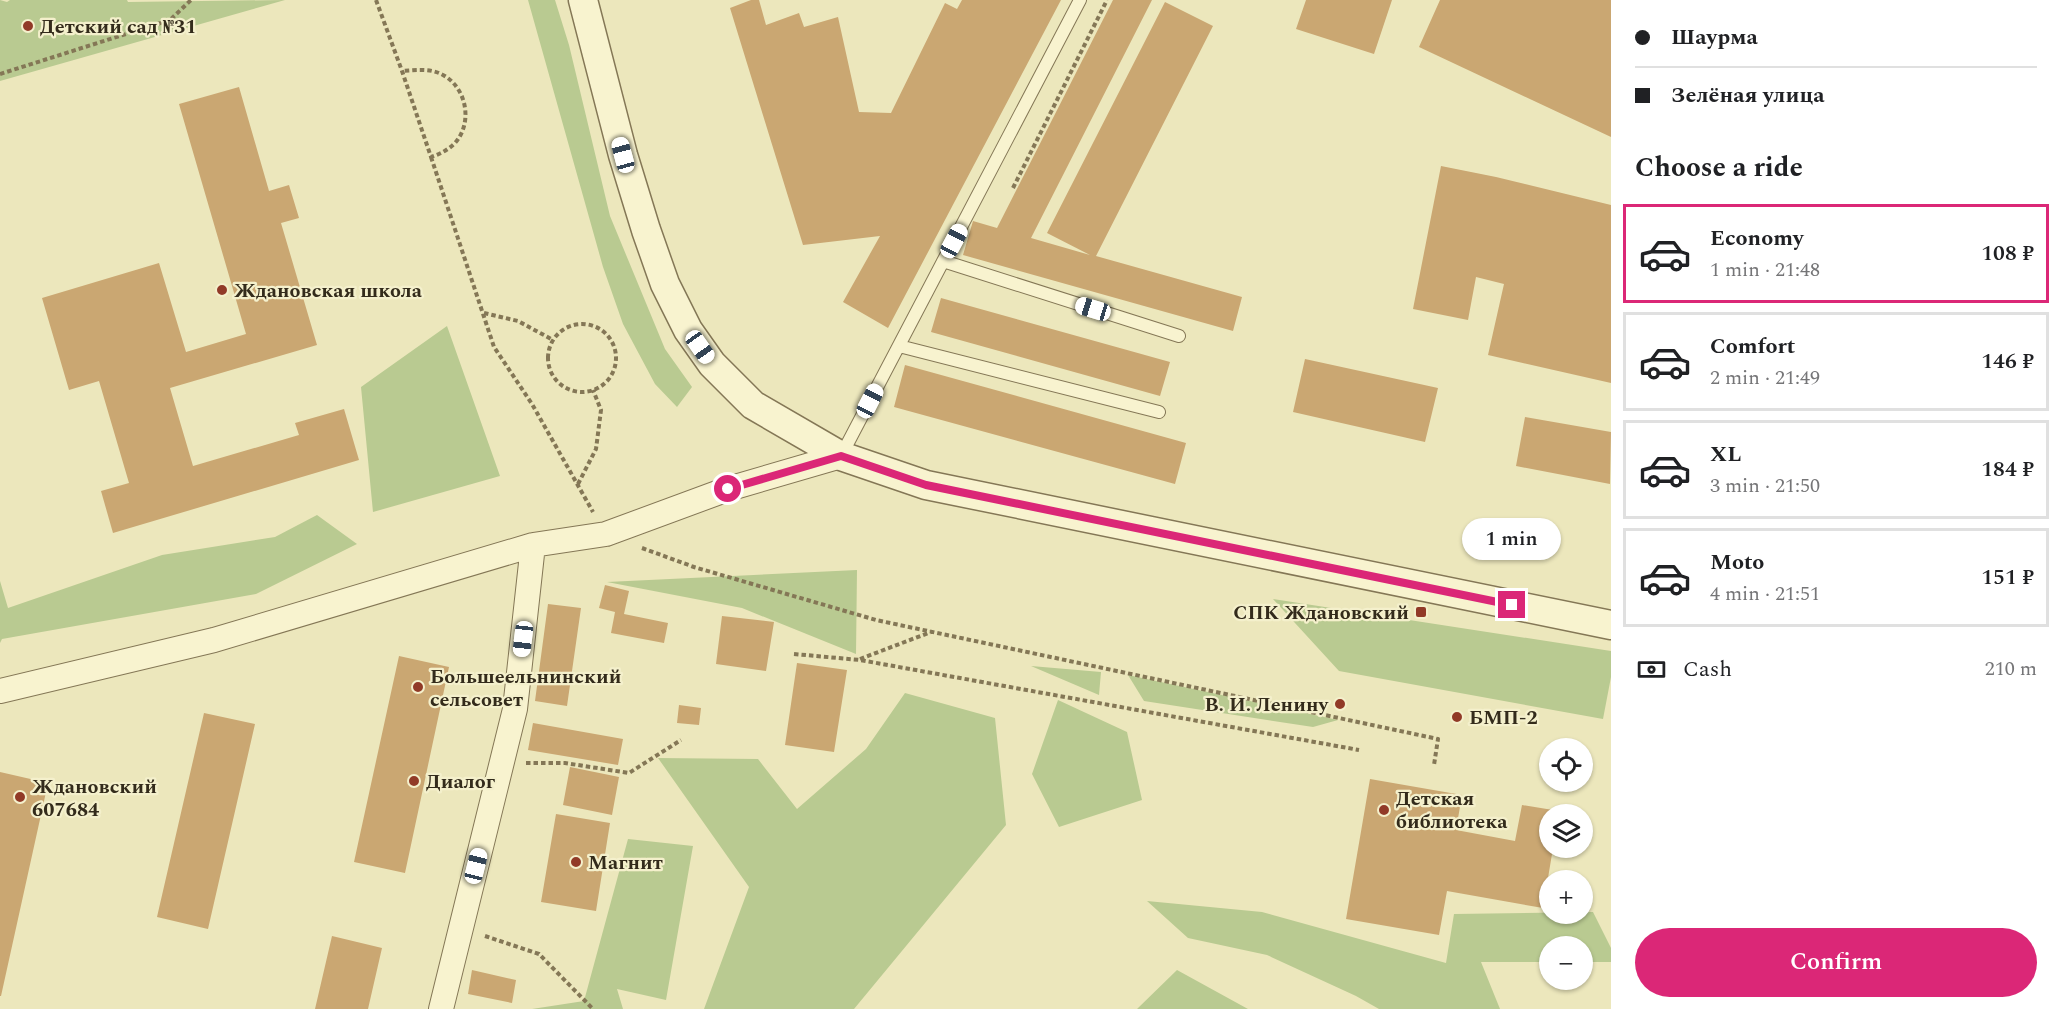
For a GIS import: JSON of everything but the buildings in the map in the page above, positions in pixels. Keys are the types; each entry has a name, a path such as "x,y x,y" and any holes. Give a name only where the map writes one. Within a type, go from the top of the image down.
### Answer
{"street":[{"path":"583,0 620,144 665,284 688,330 712,364 753,405 841,456 926,485 1611,625"},
{"path":"0,691 214,640 533,545 606,534 728,489 841,456"},
{"path":"441,1009 515,709 533,545"}],"lane":[{"path":"841,456 1080,0"},
{"path":"944,261 1179,336"},
{"path":"899,346 1159,412"}],"path":[{"path":"0,74 170,20 191,0"},
{"path":"376,0 494,346 532,404 606,534 694,567 876,620 1438,739 1434,765"},
{"path":"1013,188 1107,0"},
{"path":"402,71 429,70 444,75 456,85 463,98 466,114 464,129 456,142 445,152 431,157"},
{"path":"483,312 518,321 554,340"},
{"path":"582,324 594,326 604,332 615,353 615,364 611,375 604,384 593,390 573,391 563,387 550,370 548,360 549,349 554,340 571,326 582,324"},
{"path":"578,485 596,449 601,410 593,390"},
{"path":"860,660 931,632"},
{"path":"794,654 860,660 1359,750"},
{"path":"502,763 565,764 629,773 681,740"},
{"path":"460,928 539,954 593,1009"}],"green space":[{"path":"0,0 7,2 10,0 127,0 128,2 285,0 0,81"},
{"path":"528,0 555,0 569,45 610,216 665,349 692,387 677,407 655,384 623,324 603,267"},
{"path":"447,326 500,476 373,512 361,387"},
{"path":"317,515 357,544 256,594 2,639 0,643 0,581 8,608 162,555 275,537"},
{"path":"857,570 856,654 742,608 607,582"},
{"path":"1273,599 1611,651 1611,677 1603,719 1339,671"},
{"path":"1031,666 1101,672 1099,695"},
{"path":"1128,675 1338,720 1313,727 1144,701"},
{"path":"905,693 995,718 1006,825 854,1009 704,1009 749,887 658,758 758,759 797,809 866,749"},
{"path":"1058,700 1127,732 1142,800 1059,827 1032,774"},
{"path":"628,839 693,846 666,1000 617,989 623,1009 532,1009 584,1001"},
{"path":"1147,901 1262,912 1446,963 1454,914 1539,913 1539,924 1593,924 1593,912 1611,948 1611,962 1593,962 1593,936 1539,936 1539,962 1481,962 1500,1009 1379,1009 1267,955 1188,938"},
{"path":"1177,970 1248,1009 1137,1009"}],"place":[{"name":"Детский сад №31","path":"28,26"},
{"name":"Ждановская школа","path":"222,290"},
{"name":"СПК Ждановский","path":"1421,612"},
{"name":"Большеельнинский сельсовет","path":"418,687"},
{"name":"В. И. Ленину","path":"1340,704"},
{"name":"БМП-2","path":"1457,717"},
{"name":"Диалог","path":"414,781"},
{"name":"Ждановский 607684","path":"20,797"},
{"name":"Детская библиотека","path":"1384,810"},
{"name":"Магнит","path":"576,862"}],"route":[{"path":"728,489 841,456 926,485 1512,605"}]}
